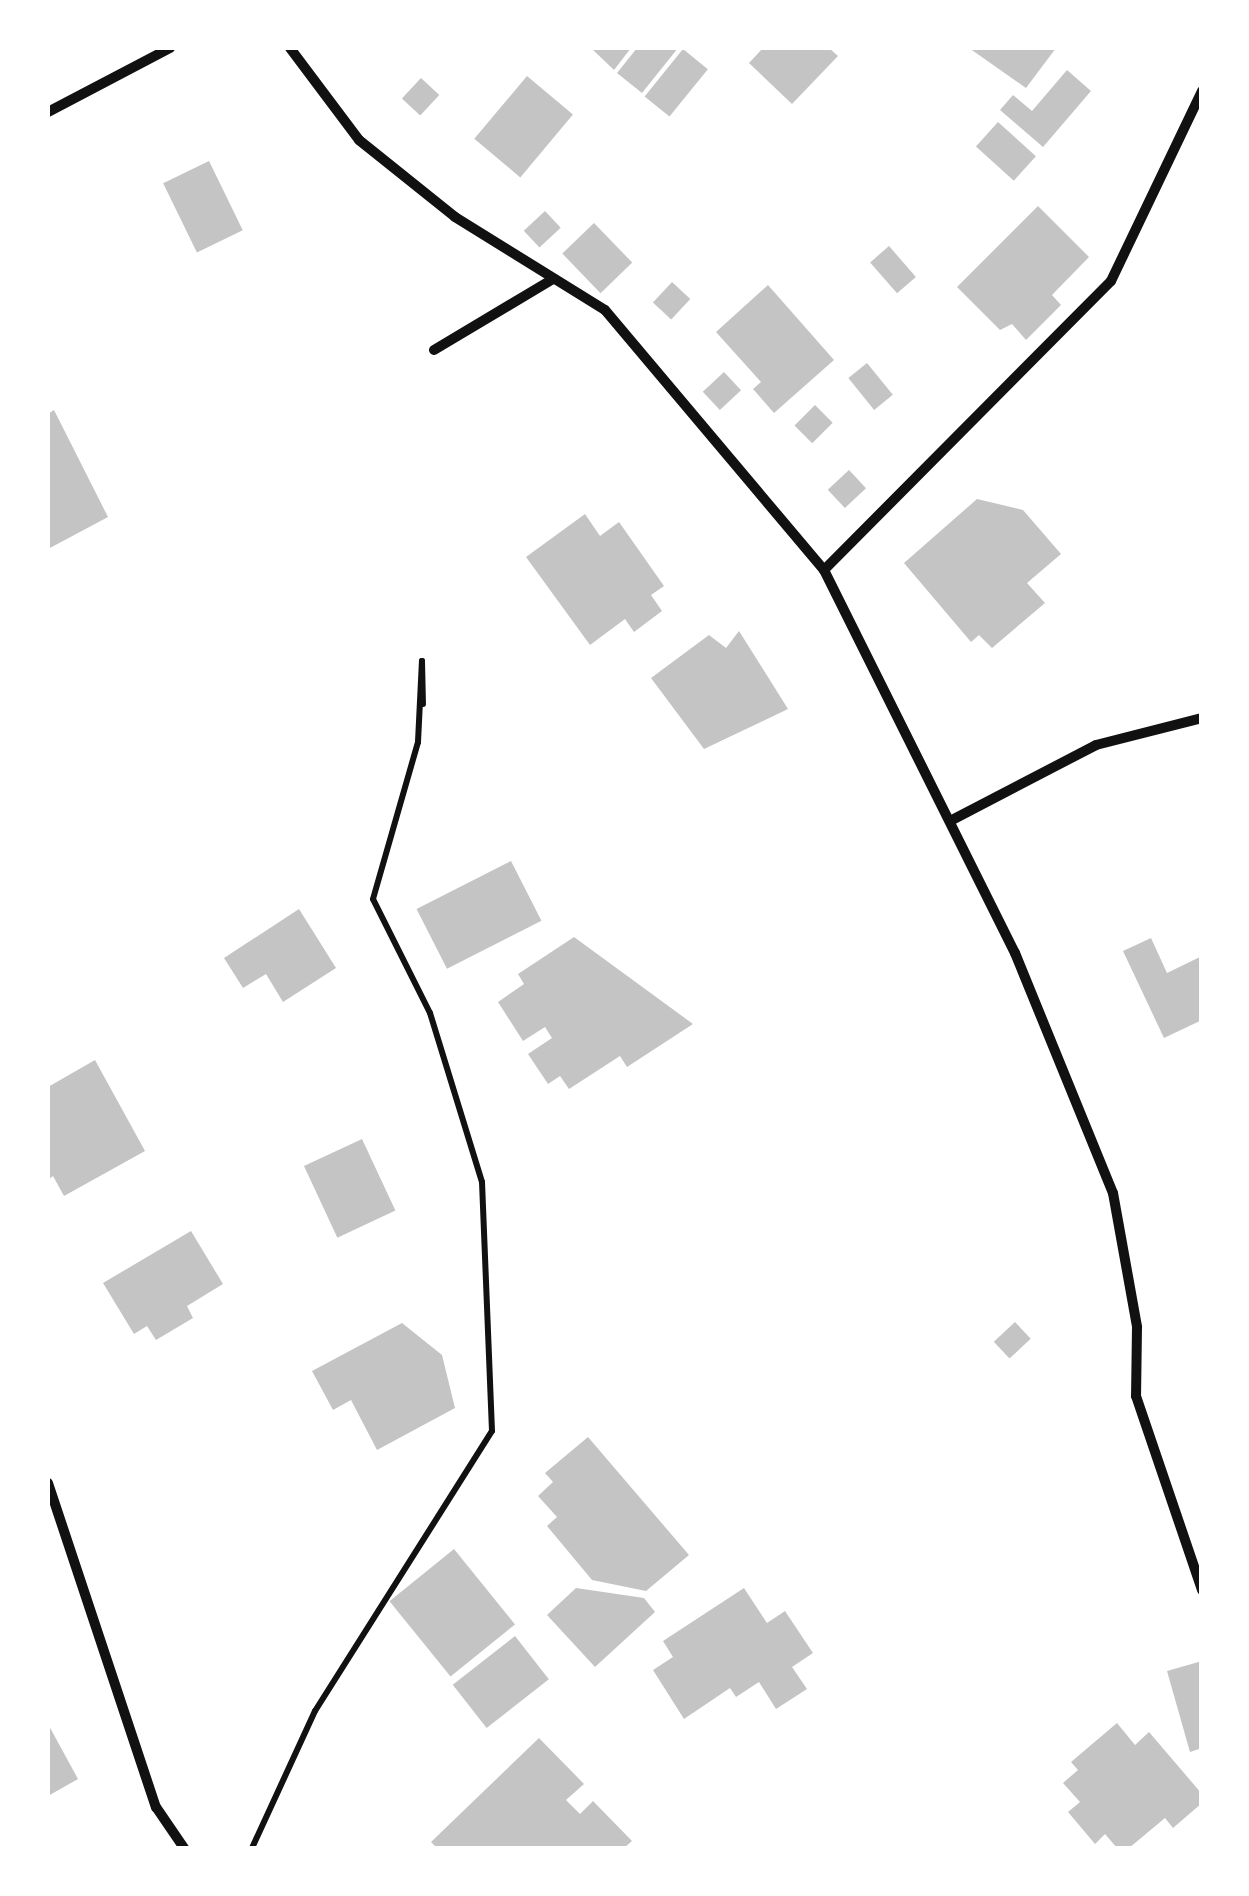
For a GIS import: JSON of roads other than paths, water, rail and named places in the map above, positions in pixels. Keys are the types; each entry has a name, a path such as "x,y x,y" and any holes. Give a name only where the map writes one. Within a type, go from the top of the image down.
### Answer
{"street":[{"path":"48,112 170,48"},
{"path":"290,48 359,140 455,218 605,310 643,350 824,570 1015,953 1113,1193 1137,1327 1136,1396 1202,1590"},
{"path":"824,570 1111,281 1202,90"},
{"path":"434,350 553,279"},
{"path":"952,820 1096,744 1202,718"},
{"path":"48,1483 156,1808 184,1848"}]}
